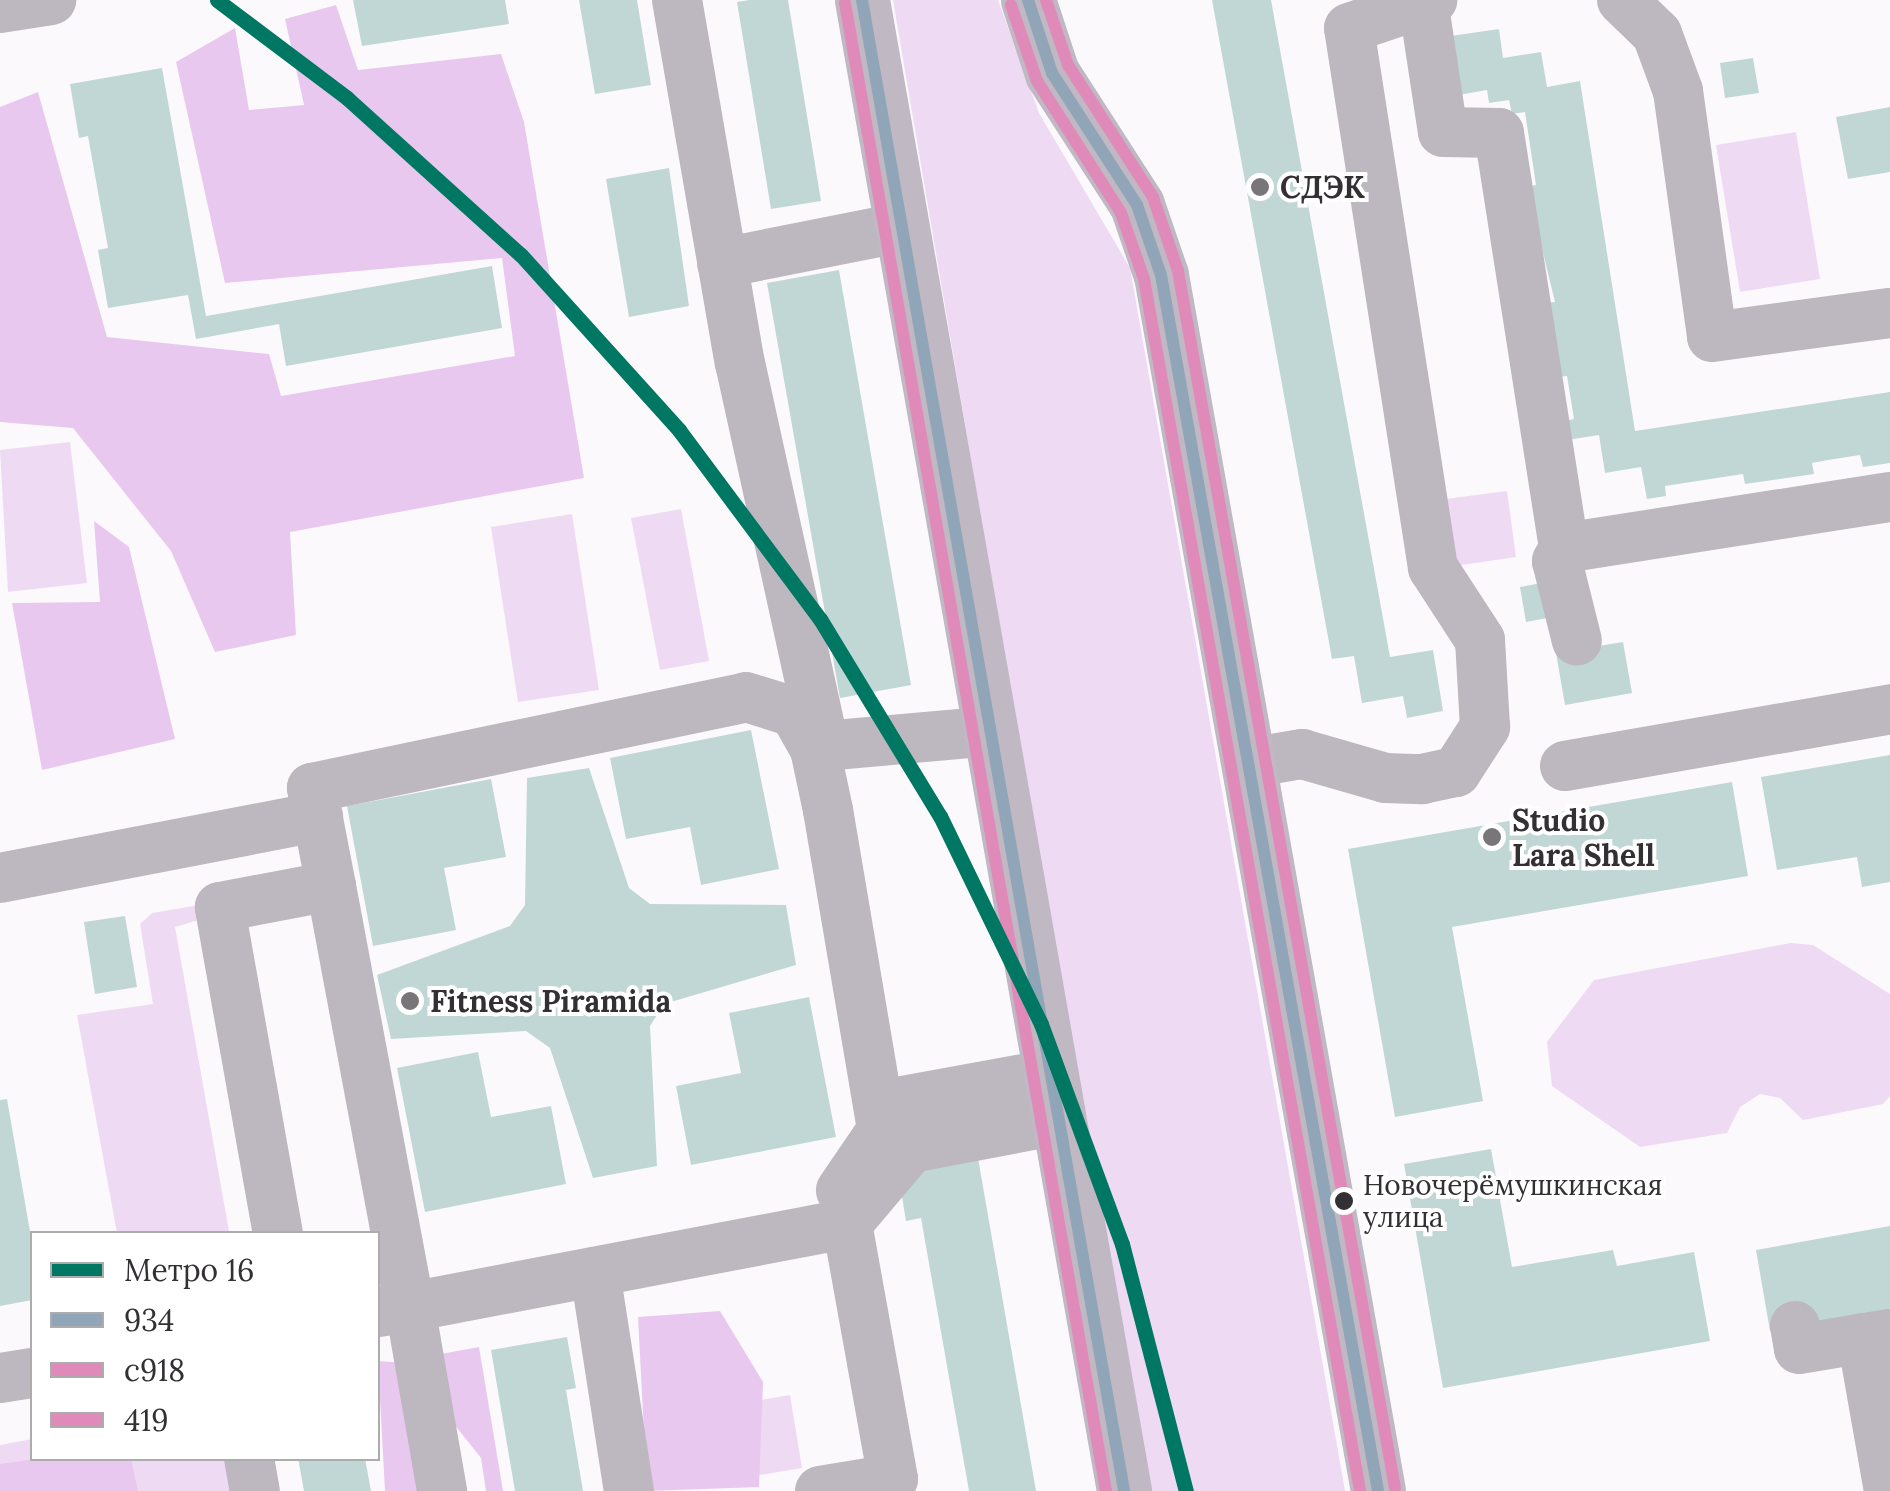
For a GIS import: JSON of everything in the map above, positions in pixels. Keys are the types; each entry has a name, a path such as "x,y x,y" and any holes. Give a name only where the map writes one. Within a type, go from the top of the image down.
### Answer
{"main road":[{"path":"862,0 1124,1491"},
{"path":"1028,0 1052,73 1137,206 1160,274 1378,1491"}],"lane":[{"path":"0,8 50,0"},
{"path":"676,0 722,263 824,746 991,732"},
{"path":"1622,0 1657,34 1678,91 1712,337 1890,313"},
{"path":"1248,764 1302,754 1385,778 1456,772 1479,742 1489,704 1480,640 1432,568 1346,14 1428,4 1443,132 1499,133 1564,548 1556,561 1576,641"},
{"path":"722,263 902,227"},
{"path":"1564,548 1890,497"},
{"path":"442,1491 394,1310 331,886 312,788 728,701 772,700 794,712 815,748 882,1130 844,1207 893,1479 820,1491"},
{"path":"1565,766 1890,709"},
{"path":"0,878 318,816"},
{"path":"277,1231 220,907 331,886"},
{"path":"880,1105 1055,1098"},
{"path":"394,1310 595,1272 844,1207 911,1148 1055,1098"},
{"path":"595,1272 630,1491"},
{"path":"1794,1326 1799,1349 1876,1336 1889,1491"},
{"path":"0,1378 30,1372"},
{"path":"250,1461 256,1491"}],"shaded area":[{"path":"893,0 998,0 1039,113 1130,268 1345,1491 1146,1491"},
{"path":"336,5 358,70 501,54 524,122 584,478 290,532 296,635 215,652 171,551 73,428 0,422 0,107 38,92 107,337 269,354 281,396 515,356 502,258 225,283 176,62 235,28 249,110 304,105 285,19"},
{"path":"1796,132 1820,279 1740,292 1716,145"},
{"path":"70,442 87,583 8,592 0,450"},
{"path":"1507,491 1516,557 1455,566 1445,499"},
{"path":"681,509 709,661 660,670 631,518"},
{"path":"572,514 599,690 518,702 491,527"},
{"path":"94,521 129,547 175,739 42,770 12,603 100,602"},
{"path":"199,905 202,919 175,927 229,1231 117,1231 77,1015 153,1004 140,924 152,913"},
{"path":"1791,943 1813,945 1890,994 1890,1096 1883,1104 1803,1120 1780,1098 1760,1094 1740,1107 1727,1133 1640,1147 1552,1086 1547,1042 1594,980"},
{"path":"720,1311 763,1382 759,1487 647,1491 638,1317"},
{"path":"479,1347 503,1491 486,1491 481,1458 450,1419 441,1354"},
{"path":"380,1361 405,1363 427,1491 385,1491"},
{"path":"790,1395 802,1468 688,1487 675,1414"},
{"path":"30,1439 30,1461 242,1461 248,1491 0,1491 0,1445"},
{"path":"30,1460 131,1461 138,1491 0,1491 0,1464"}],"building":[{"path":"353,0 505,0 509,24 362,46"},
{"path":"579,0 637,0 651,85 595,94"},
{"path":"788,0 821,201 771,209 737,2"},
{"path":"1212,0 1271,0 1390,657 1433,650 1443,711 1407,718 1403,696 1362,703 1354,656 1332,659"},
{"path":"1499,29 1503,58 1541,52 1547,87 1580,81 1635,431 1890,392 1890,463 1863,467 1860,455 1812,463 1814,474 1745,484 1743,474 1665,486 1666,496 1647,499 1641,467 1605,473 1599,435 1567,440 1564,421 1574,419 1567,376 1557,377 1545,303 1555,302 1527,187 1536,185 1525,112 1512,114 1509,100 1489,103 1487,90 1453,96 1444,37"},
{"path":"1753,58 1759,93 1725,98 1720,63"},
{"path":"162,68 206,316 492,266 502,328 286,366 279,324 196,339 188,295 108,308 98,250 108,248 88,136 79,138 70,84"},
{"path":"1890,107 1890,172 1848,179 1836,117"},
{"path":"669,168 689,306 629,317 606,179"},
{"path":"839,270 911,685 840,698 767,283"},
{"path":"1552,581 1558,616 1526,622 1520,587"},
{"path":"1623,642 1632,693 1565,705 1556,653"},
{"path":"751,730 779,869 701,885 690,827 626,839 610,758"},
{"path":"1890,755 1890,882 1862,887 1857,857 1777,870 1761,777"},
{"path":"589,768 629,888 650,904 786,905 796,965 664,1004 650,1026 657,1166 593,1178 550,1048 526,1031 391,1039 377,975 510,926 525,905 527,778"},
{"path":"491,779 506,857 444,868 456,930 373,946 347,806"},
{"path":"1732,782 1748,876 1452,927 1483,1101 1395,1117 1348,849"},
{"path":"125,916 137,987 95,994 84,922"},
{"path":"809,997 836,1137 691,1165 676,1086 741,1073 729,1013"},
{"path":"478,1052 491,1117 551,1106 566,1184 425,1212 397,1068"},
{"path":"7,1099 30,1231 30,1300 0,1306 0,1100"},
{"path":"1491,1149 1512,1267 1613,1250 1617,1266 1694,1252 1710,1341 1443,1388 1404,1164"},
{"path":"978,1158 1036,1491 969,1491 921,1218 906,1221 898,1172"},
{"path":"1890,1226 1890,1310 1770,1331 1756,1250"},
{"path":"567,1337 576,1388 566,1390 583,1491 515,1491 491,1350"},
{"path":"299,1461 366,1461 371,1491 304,1491"}],"metro line":[{"name":"16","path":"217,0 347,98 521,255 679,430 820,619 940,816 1041,1024 1122,1244 1186,1491"}],"transit line":[{"name":"934","path":"862,0 1124,1491"},
{"name":"934","path":"1028,0 1052,73 1137,205 1161,275 1378,1491"},
{"name":"419","path":"1046,0 1068,65 1153,197 1178,271 1395,1488"},
{"name":"с918","path":"845,3 1106,1491"},
{"name":"с918","path":"1011,5 1037,81 1121,213 1144,279 1360,1491"}],"place":[{"name":"СДЭК","path":"1260,187"},
{"name":"Studio Lara Shell","path":"1492,837"},
{"name":"Fitness Piramida","path":"410,1001"},
{"name":"Новочерёмушкинская улица","path":"1344,1201"}]}
